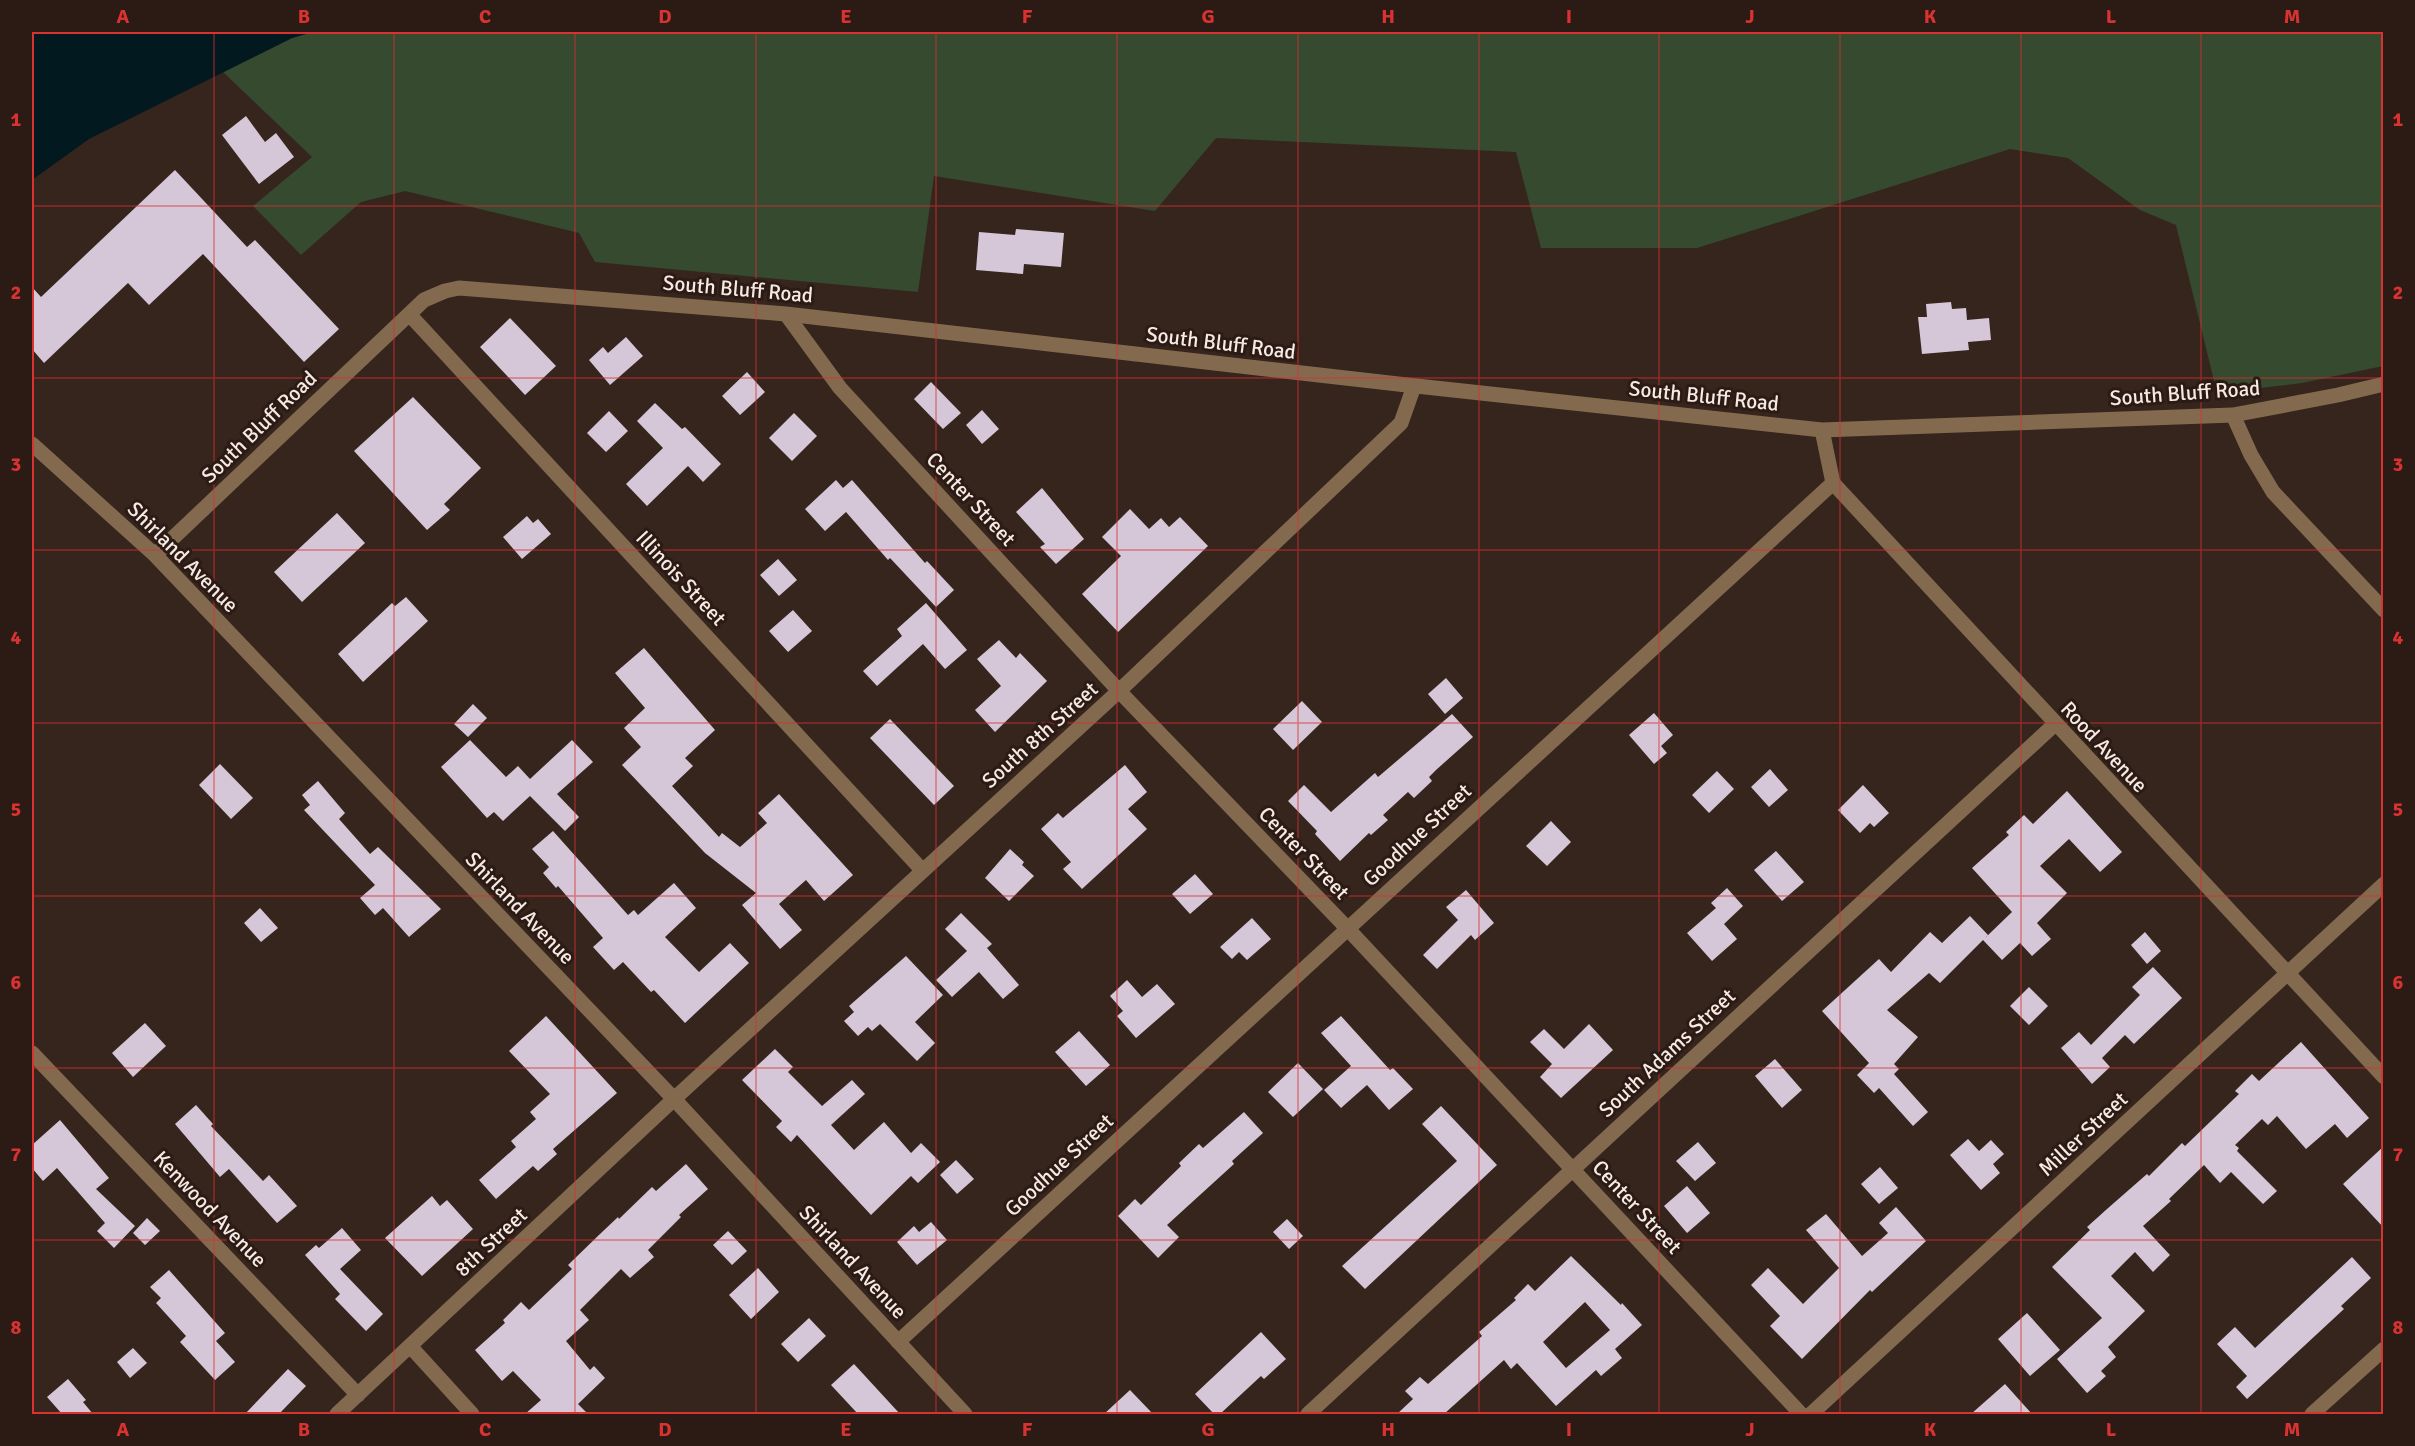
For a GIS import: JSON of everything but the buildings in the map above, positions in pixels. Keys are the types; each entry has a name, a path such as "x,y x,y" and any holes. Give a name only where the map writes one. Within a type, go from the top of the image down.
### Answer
{"street":[{"name":"South Bluff Road","path":"155,555 424,300 444,291 478,288 786,314 1822,430 2233,415 2384,384"},
{"name":"Illinois Street","path":"409,314 922,870"},
{"name":"Center Street","path":"786,314 840,388 1119,691 1347,928 1801,1414"},
{"name":"South 8th Street","path":"674,1099 1119,691 1401,423 1414,386"},
{"path":"2233,415 2251,455 2274,492 2384,610"},
{"path":"1822,430 1833,483"},
{"name":"Shirland Avenue","path":"32,444 155,555 674,1099 965,1414"},
{"name":"Rood Avenue","path":"1833,483 2384,1077"},
{"name":"Goodhue Street","path":"898,1342 1833,483"},
{"name":"South Adams Street","path":"1308,1414 2055,724"},
{"name":"Miller Street","path":"1811,1414 2384,884"},
{"name":"Kenwood Avenue","path":"32,1053 358,1395"},
{"name":"8th Street","path":"337,1414 674,1099"},
{"path":"410,1346 472,1414"},
{"path":"2312,1414 2384,1349"}],"green space":[{"path":"313,32 2383,32 2383,366 2302,383 2217,393 2176,225 2140,210 2068,158 2010,149 1697,248 1541,248 1516,152 1216,138 1155,211 934,176 918,292 595,262 579,233 405,191 361,202 301,255 253,206 312,157 223,72 292,38"}],"water":[{"path":"32,32 313,32 292,38 89,139 32,180"}]}
